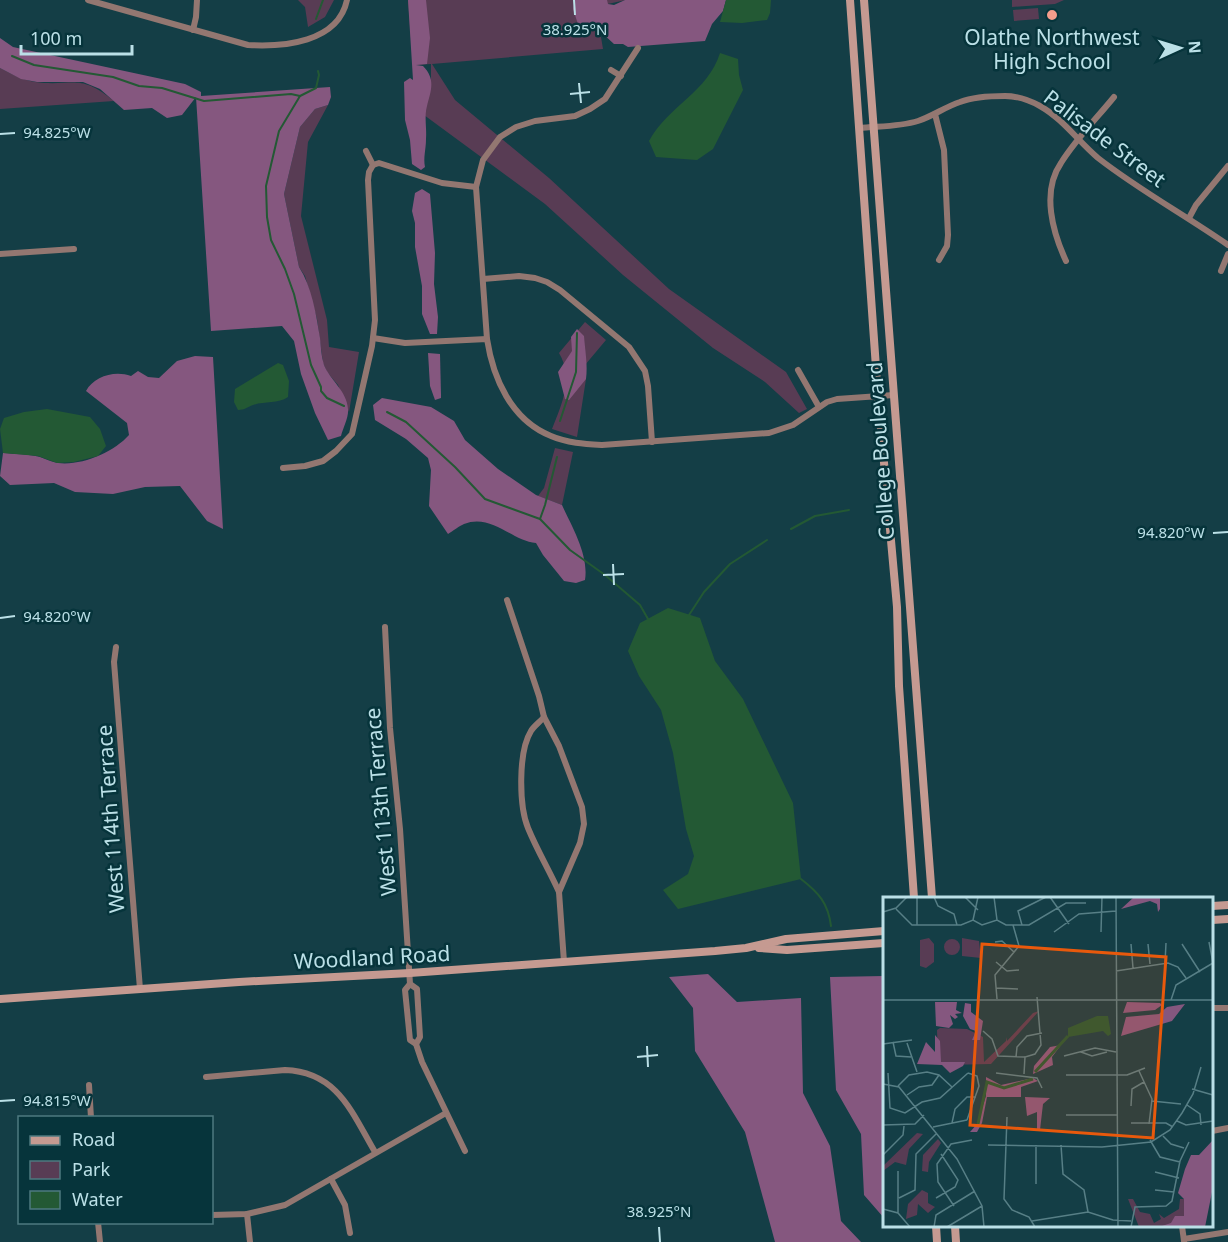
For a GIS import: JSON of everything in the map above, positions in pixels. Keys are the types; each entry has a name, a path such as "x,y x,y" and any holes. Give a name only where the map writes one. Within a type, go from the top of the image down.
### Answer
{"main road":[{"name":"College Boulevard","path":"850,0 878,396 897,607 899,686 914,897"},
{"name":"College Boulevard","path":"864,0 932,897"},
{"path":"1213,906 1228,905"},
{"path":"1213,920 1228,918"},
{"name":"Woodland Road","path":"746,948 786,939 883,931"},
{"name":"Woodland Road","path":"0,999 410,973 746,948 787,950 883,943"},
{"path":"936,1227 937,1242"},
{"path":"955,1227 956,1242"}],"street":[{"path":"88,0 248,45 266,46 299,42 316,37 334,24 345,7 346,0"},
{"path":"193,30 197,0"},
{"path":"638,48 605,99 575,116 516,127 500,137 483,160 476,187 487,339 490,360 497,381 510,403 530,423 550,436 575,443 602,445 769,434 793,424 827,402 837,399 894,395"},
{"path":"611,70 621,76"},
{"name":"Palisade Street","path":"859,128 896,126 918,121 960,102 975,98 1007,96 1026,99 1061,121 1097,157 1138,187 1228,245"},
{"path":"1066,261 1057,242 1052,219 1053,181 1060,164 1114,97"},
{"path":"935,114 944,150 948,235 946,246 939,260"},
{"path":"366,151 373,165"},
{"path":"283,468 305,466 323,461 352,434 375,320 368,180 373,165 380,163 442,183 476,187"},
{"path":"1189,218 1196,205 1228,166"},
{"path":"0,254 74,249"},
{"path":"1221,271 1228,254"},
{"path":"483,279 519,276 547,282 560,290 629,347 645,371 652,442"},
{"path":"373,338 405,343 487,339"},
{"path":"798,370 819,407"},
{"path":"507,600 544,717 568,769 584,817 580,843 559,892"},
{"name":"West 113th Terrace","path":"385,627 390,728 410,984"},
{"name":"West 114th Terrace","path":"116,647 114,662 140,989"},
{"path":"544,717 531,731 527,742 521,788 528,828 559,892 564,962"},
{"path":"416,1044 420,1037 417,988 410,984 405,990 410,1040 416,1044 422,1062 465,1151"},
{"path":"206,1077 285,1070 318,1077 339,1092 375,1152"},
{"path":"89,1085 91,1116"},
{"path":"213,1215 247,1214 285,1205 446,1113"},
{"path":"1213,1131 1228,1128"},
{"path":"331,1179 345,1205 350,1233"},
{"path":"247,1214 250,1242"},
{"path":"98,1224 100,1242"},
{"path":"1184,1241 1228,1232"}],"green space":[{"path":"298,0 334,0 325,17 308,27 305,7"},
{"path":"408,0 626,0 603,5 600,31 603,49 432,64 455,100 549,178 669,289 786,372 807,409 799,413 765,382 713,348 623,275 545,204 424,115 427,82 431,79 431,64 413,65"},
{"path":"1012,0 1064,0 1055,4 1012,7"},
{"path":"1038,8 1039,19 1014,21 1013,10"},
{"path":"0,68 35,82 76,82 92,86 114,101 0,109"},
{"path":"328,105 308,142 301,216 327,320 329,347 359,352 349,412 338,385 323,363 317,319 305,276 299,267 284,194 300,127 315,109"},
{"path":"585,322 606,340 585,365 586,379 577,437 552,429 563,401 566,381 566,372 559,353"},
{"path":"555,448 573,452 562,505 538,496 544,488"}],"shaded area":[{"path":"408,0 426,0 430,38 427,64 416,65 423,66 431,80 426,110 425,167 421,170 412,164 405,120 404,82 410,78 413,80"},
{"path":"575,0 607,0 608,4 614,5 625,0 726,0 723,11 712,24 705,41 628,47 623,44 614,44 602,33 579,27 573,9"},
{"path":"0,38 13,47 185,84 201,92 201,96 330,87 331,97 328,105 315,109 300,127 284,194 299,267 313,301 324,365 342,391 347,403 348,415 341,436 328,440 315,413 301,374 294,341 282,326 211,331 196,97 182,115 167,118 152,108 124,110 100,89 83,82 37,82 21,79 0,68"},
{"path":"422,189 430,194 435,253 437,334 430,334 422,314 422,286 415,247 415,223 412,211 415,193"},
{"path":"577,329 584,336 586,379 569,400 565,399 558,372 572,351 571,337"},
{"path":"428,353 440,354 441,398 435,400 430,386"},
{"path":"195,356 213,357 223,529 207,521 180,486 145,487 113,494 75,492 54,483 10,485 0,476 3,453 31,455 56,463 67,463 97,457 115,447 129,435 127,423 86,391 94,381 112,374 131,376 138,371 148,377 159,378 177,361"},
{"path":"382,398 431,407 454,421 465,440 498,469 536,495 562,505 582,551 586,571 585,580 576,583 564,581 536,543 518,538 492,525 474,522 462,525 448,534 429,506 431,470 428,458 406,439 375,420 373,405"},
{"path":"708,974 737,1002 801,998 803,1093 830,1146 841,1221 861,1242 775,1242 745,1132 695,1051 693,1008 669,977"},
{"path":"883,976 883,1217 864,1195 861,1134 836,1090 830,977"}],"water":[{"path":"726,0 771,0 770,13 767,20 742,23 720,22"},
{"path":"720,53 738,59 743,90 713,149 697,160 656,157 649,141 666,118 707,78"},
{"path":"278,363 283,365 289,381 288,397 280,401 257,404 238,410 234,402 235,389"},
{"path":"47,409 90,417 100,429 106,446 98,456 74,462 57,463 38,456 3,453 0,429 4,418"},
{"path":"668,608 700,618 715,661 743,699 793,803 801,879 678,909 663,890 688,874 694,856 686,829 673,753 661,710 639,676 628,651 640,623"}],"waterway":[{"path":"316,19 323,0"},
{"path":"12,56 34,65 113,77 139,86 162,88 204,101 291,94 300,96 279,131 266,186 267,217 271,240 294,294 311,365 321,391 327,398 344,406"},
{"path":"300,96 316,88 318,71"},
{"path":"560,421 576,372 577,333"},
{"path":"387,412 406,422 455,467 485,499 540,519 570,550 605,575 640,605 648,619"},
{"path":"540,519 557,457"},
{"path":"791,529 815,516 849,510"},
{"path":"689,615 704,592 730,564 767,540"},
{"path":"801,879 822,899 828,911 831,926"}],"place":[{"name":"Olathe Northwest High School","path":"1052,15"}]}
